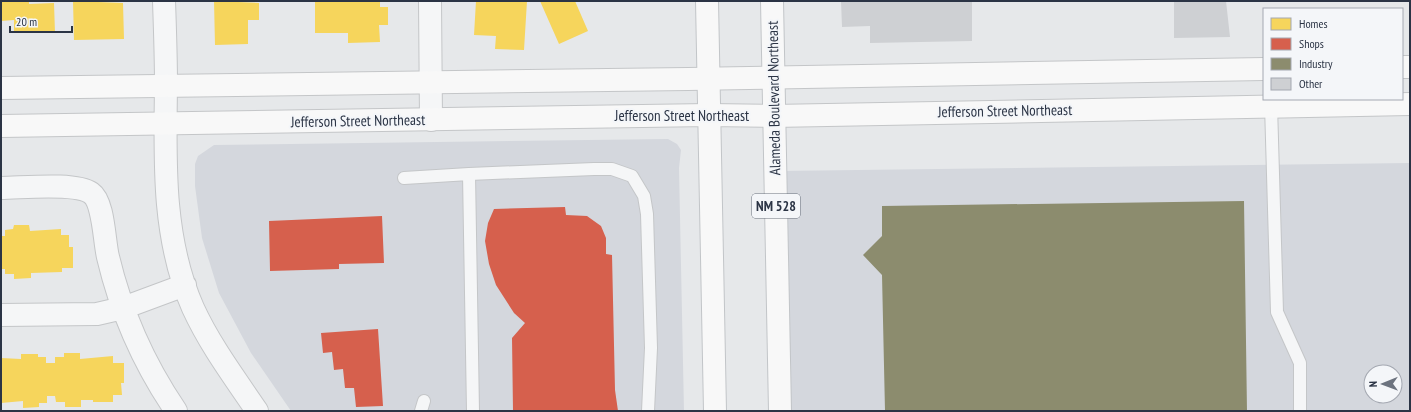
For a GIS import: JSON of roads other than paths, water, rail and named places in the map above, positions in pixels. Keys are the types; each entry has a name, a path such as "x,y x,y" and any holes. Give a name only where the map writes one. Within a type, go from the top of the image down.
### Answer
{"main road":[{"path":"707,1 715,411"},
{"name":"Alameda Boulevard Northeast","path":"772,1 772,78 780,411"},
{"path":"1,88 430,81 708,79 1263,69"},
{"name":"Jefferson Street Northeast","path":"1,126 709,115 773,116 1271,105 1410,104"}],"street":[{"path":"164,1 166,85 165,123 169,218 173,241 185,285 193,306 215,349 257,411"},
{"path":"430,1 431,120"},
{"path":"1,188 71,187 83,189 93,194 100,210 112,273 123,308 143,355 176,411"},
{"path":"1,316 97,314 123,308 185,285"}],"lane":[{"path":"1271,105 1277,312 1300,363 1300,411"},
{"path":"404,178 612,169 632,176 644,196 647,214 651,348 648,411"},
{"path":"469,174 473,411"}]}
